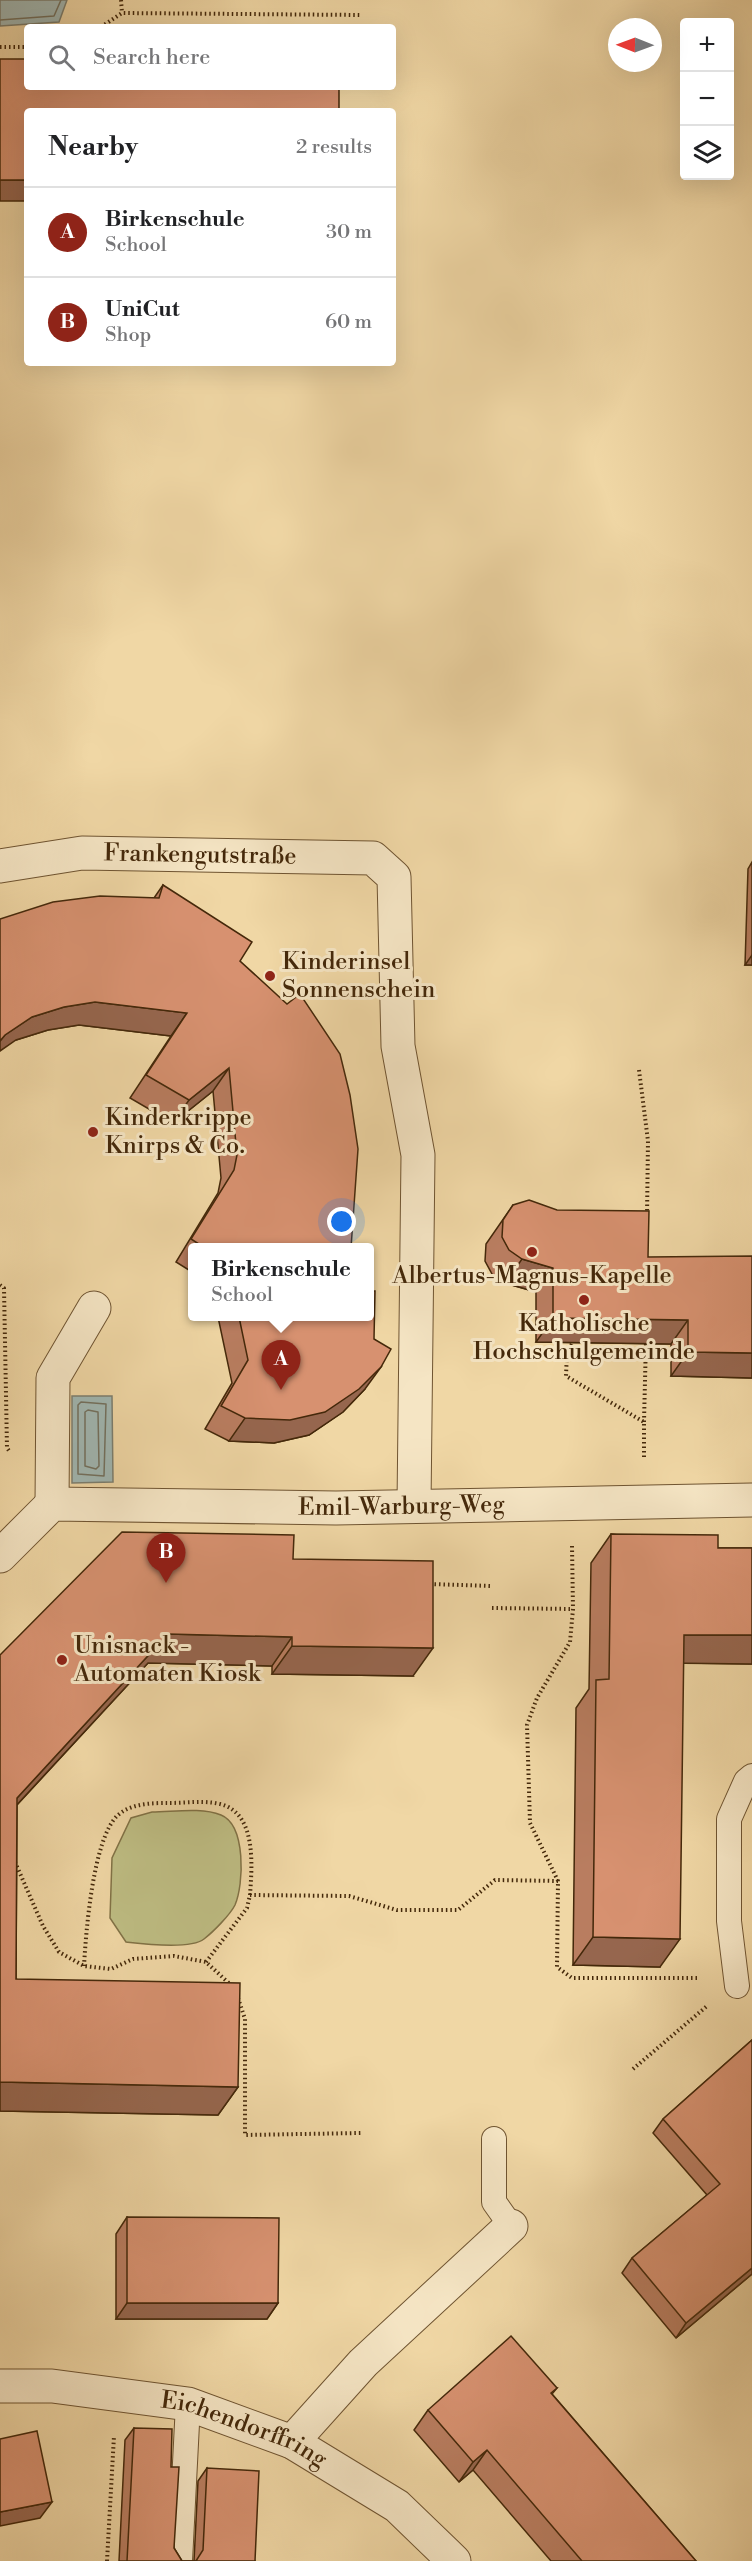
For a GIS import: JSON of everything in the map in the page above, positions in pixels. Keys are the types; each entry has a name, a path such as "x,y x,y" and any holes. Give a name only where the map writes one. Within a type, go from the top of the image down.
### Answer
{"street":[{"name":"Frankengutstraße","path":"0,866 82,853 373,858 394,877 399,1046 418,1155 414,1505"},
{"path":"0,1556 52,1504 53,1378 94,1308"},
{"name":"Emil-Warburg-Weg","path":"52,1504 336,1508 752,1500"},
{"path":"292,2442 363,2363 511,2226"},
{"name":"Eichendorffring","path":"0,2386 52,2386 188,2404 292,2442 397,2506 454,2561"}],"lane":[{"path":"737,1986 729,1922 729,1819 746,1781 752,1776"},
{"path":"494,2139 494,2202 511,2226"},
{"path":"180,2561 188,2404"}],"path":[{"path":"121,0 122,13"},
{"path":"106,24 122,13 362,15"},
{"path":"0,47 24,47"},
{"path":"639,1070 648,1140 647,1220"},
{"path":"577,1335 567,1352 567,1376 644,1422"},
{"path":"643,1502 646,1335"},
{"path":"572,1536 573,1609 570,1642 537,1698 527,1725 530,1823 558,1881 557,1967 572,1978 712,1978 737,1986"},
{"path":"425,1584 492,1586"},
{"path":"492,1608 573,1609"},
{"path":"84,1966 90,1899 101,1849 116,1817 127,1808 156,1803 222,1804 238,1814 249,1835 252,1868 247,1908 206,1962"},
{"path":"13,1858 44,1926 59,1952 84,1966 111,1968 133,1959 174,1956 206,1962 237,1992 245,2019 245,2135 362,2133"},
{"path":"250,1895 349,1896 397,1910 458,1910 495,1880 558,1881"},
{"path":"633,2069 711,2003 737,1986"},
{"path":"107,2561 116,2396"}],"shaded area":[{"path":"152,1812 213,1813 229,1821 235,1830 239,1842 241,1870 235,1905 216,1928 197,1942 166,1945 126,1942 110,1918 112,1858 131,1818"}],"water":[{"path":"0,0 67,0 59,22 0,26"},
{"path":"72,1396 112,1396 113,1482 72,1483"}],"building":[{"path":"0,59 24,59 24,90 339,90 339,108 24,108 24,180 0,180"},
{"path":"163,885 252,942 240,961 287,1004 300,994 340,1054 350,1095 358,1149 351,1243 197,1243 191,1239 234,1170 237,1155 229,1068 189,1100 146,1075 187,1013 95,1002 64,1007 32,1017 0,1041 0,919 53,902 100,896 159,898"},
{"path":"529,1200 557,1210 649,1211 648,1257 752,1256 752,1353 688,1352 688,1320 553,1318 553,1268 522,1259 509,1250 502,1237 503,1220 513,1205"},
{"path":"375,1291 374,1339 391,1349 381,1367 359,1389 325,1412 290,1420 245,1418 221,1406 248,1360 240,1321 374,1321"},
{"path":"122,1532 294,1535 293,1559 433,1561 433,1648 292,1646 292,1637 168,1634 17,1798 16,1979 240,1983 238,2087 0,2082 0,1655"},
{"path":"611,1534 718,1535 718,1548 752,1548 752,1635 684,1635 680,1939 593,1937 596,1680 609,1679"},
{"path":"752,2040 752,2268 686,2323 632,2258 720,2184 663,2119"},
{"path":"127,2217 279,2218 278,2303 127,2303"},
{"path":"511,2336 557,2388 551,2393 696,2561 582,2561 487,2450 473,2462 428,2410"},
{"path":"134,2428 172,2429 171,2467 179,2467 174,2548 182,2561 127,2561"},
{"path":"37,2431 52,2502 0,2512 0,2439"},
{"path":"207,2468 259,2471 255,2561 196,2561 203,2550"}],"place":[{"name":"Kinderinsel Sonnenschein","path":"270,976"},
{"name":"Kinderkrippe Knirps & Co.","path":"93,1132"},
{"name":"Albertus-Magnus-Kapelle","path":"532,1252"},
{"name":"Katholische Hochschulgemeinde","path":"584,1300"},
{"name":"Birkenschule","path":"281,1390"},
{"name":"UniCut","path":"166,1583"},
{"name":"Unisnack - Automaten Kiosk","path":"62,1660"}]}
